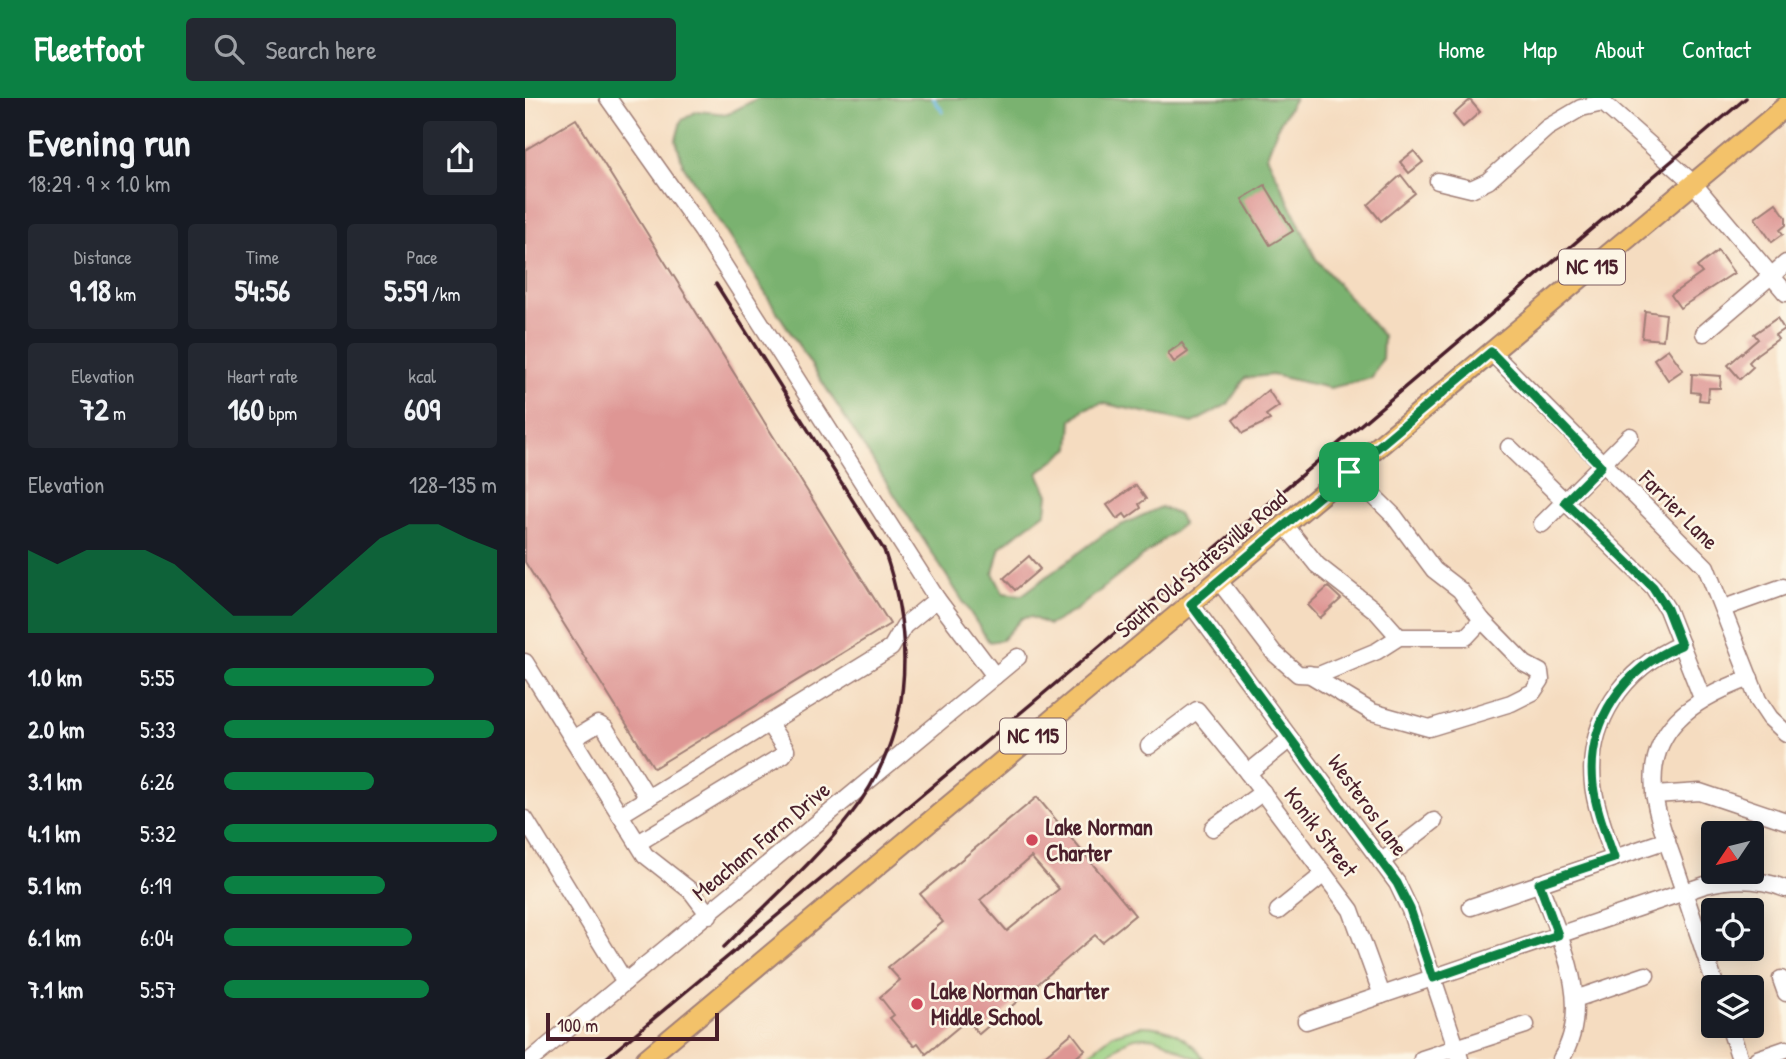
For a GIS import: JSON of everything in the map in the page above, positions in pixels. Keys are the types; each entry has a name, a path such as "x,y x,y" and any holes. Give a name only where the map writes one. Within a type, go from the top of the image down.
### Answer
{"main road":[{"name":"South Old Statesville Road","path":"646,1059 1786,106"}],"street":[{"path":"608,98 702,231 937,599 995,677"},
{"path":"1438,181 1471,189 1488,181 1547,128 1581,108 1603,103 1693,183 1786,293"},
{"path":"1704,333 1786,262"},
{"name":"Farrier Lane","path":"1491,352 1601,466 1706,568 1764,709 1786,733"},
{"path":"1542,524 1630,436"},
{"path":"1509,447 1653,587 1667,609 1702,698"},
{"path":"1309,674 1372,712 1429,727 1511,703 1533,692 1541,680 1539,672 1525,664 1482,620 1460,590 1434,570 1394,516 1349,472"},
{"path":"1285,525 1317,565 1376,611 1399,637"},
{"path":"1219,581 1274,653 1298,674 1319,675 1355,661 1399,637 1466,637 1482,620"},
{"path":"1724,608 1783,587"},
{"path":"620,815 891,648 904,626 937,599"},
{"name":"Westeros Lane","path":"1191,604 1381,862 1410,909 1459,1054"},
{"path":"1614,858 1593,788 1594,749 1600,724 1627,680 1657,655 1681,645"},
{"name":"Meacham Farm Drive","path":"532,1059 1018,657"},
{"path":"525,662 645,855 691,891 709,915"},
{"path":"1712,975 1654,795 1654,769 1664,737 1677,719 1702,698 1750,678"},
{"name":"Konik Street","path":"1149,746 1197,710 1248,773 1355,917 1382,995"},
{"path":"573,739 598,724 605,728 648,799"},
{"path":"638,843 783,755 786,750 769,724"},
{"path":"1248,773 1290,738"},
{"path":"1213,828 1262,792"},
{"path":"1654,795 1700,792 1786,821"},
{"path":"525,819 625,982"},
{"path":"1381,862 1434,821"},
{"path":"1471,906 1667,840"},
{"path":"1277,911 1324,874"},
{"path":"1306,1021 1716,882 1739,879 1786,889"},
{"path":"1539,883 1558,935 1576,999 1573,1034 1561,1059"},
{"path":"1576,999 1646,975"},
{"path":"1422,1059 1459,1054 1526,1025"},
{"path":"1732,1038 1740,1059"},
{"path":"1757,1059 1786,1049"}],"green space":[{"path":"758,98 1295,98 1278,126 1267,156 1316,259 1383,336 1382,359 1372,378 1330,388 1272,375 1245,378 1228,404 1193,423 1102,403 1084,409 1072,420 1070,448 1038,473 1048,495 1046,512 1000,547 993,573 1003,593 1022,595 1108,531 1161,507 1179,515 1183,524 1076,610 1049,625 1031,617 1022,618 1002,640 989,642 683,165 676,140 681,121 697,111 728,114"},
{"path":"1142,1026 1161,1028 1177,1034 1192,1045 1204,1059 1196,1058 1152,1037 1143,1037 1128,1040 1105,1057 1082,1059 1112,1035"}],"building":[{"path":"1470,100 1480,112 1463,127 1453,115"},
{"path":"576,119 890,624 654,768 525,562 525,150"},
{"path":"1414,151 1423,162 1409,173 1400,162"},
{"path":"1401,175 1415,193 1381,221 1368,205"},
{"path":"1265,185 1293,231 1270,245 1242,199"},
{"path":"1776,203 1786,217 1786,225 1780,230 1783,234 1772,242 1755,218"},
{"path":"1718,251 1734,273 1680,308 1671,295 1702,273 1697,267"},
{"path":"1645,311 1666,314 1663,340 1642,338"},
{"path":"1777,318 1784,329 1775,335 1778,339 1749,362 1753,367 1740,379 1728,365 1758,339 1754,334"},
{"path":"1182,343 1188,352 1174,362 1168,353"},
{"path":"1668,349 1683,370 1668,380 1654,359"},
{"path":"1692,374 1721,376 1720,388 1709,388 1708,401 1699,400 1700,393 1691,392"},
{"path":"1268,390 1279,406 1266,415 1270,420 1243,433 1233,420"},
{"path":"1136,485 1146,499 1139,504 1141,508 1127,518 1124,514 1117,519 1107,505"},
{"path":"1029,556 1040,569 1015,590 1004,578"},
{"path":"1328,587 1341,599 1320,618 1308,605"},
{"path":"1037,797 1135,915 1102,942 1095,935 979,1034 967,1020 926,1054 918,1043 914,1046 890,1018 894,1015 880,997 900,980 888,967 943,922 920,894","holes":["1031,857 1059,889 1007,931 980,900"]},
{"path":"1072,1033 1085,1050 1074,1059 1041,1059"}],"waterway":[{"path":"933,98 943,112"}],"railway":[{"path":"605,1059 1043,694 1746,98"},
{"path":"716,284 884,550 901,619 904,654 897,722 886,754 870,786 849,817 820,851 724,947"}],"place":[{"name":"Lake Norman Charter","path":"1032,840"},
{"name":"Lake Norman Charter Middle School","path":"917,1004"}],"route":[{"path":"1491,352 1601,466 1565,502 1653,587 1667,609 1681,645 1657,655 1636,671 1619,690 1605,712 1594,749 1592,775 1595,800 1614,858 1539,883 1558,935 1433,978 1410,909 1397,883 1191,604 1349,472 1491,352"}]}
